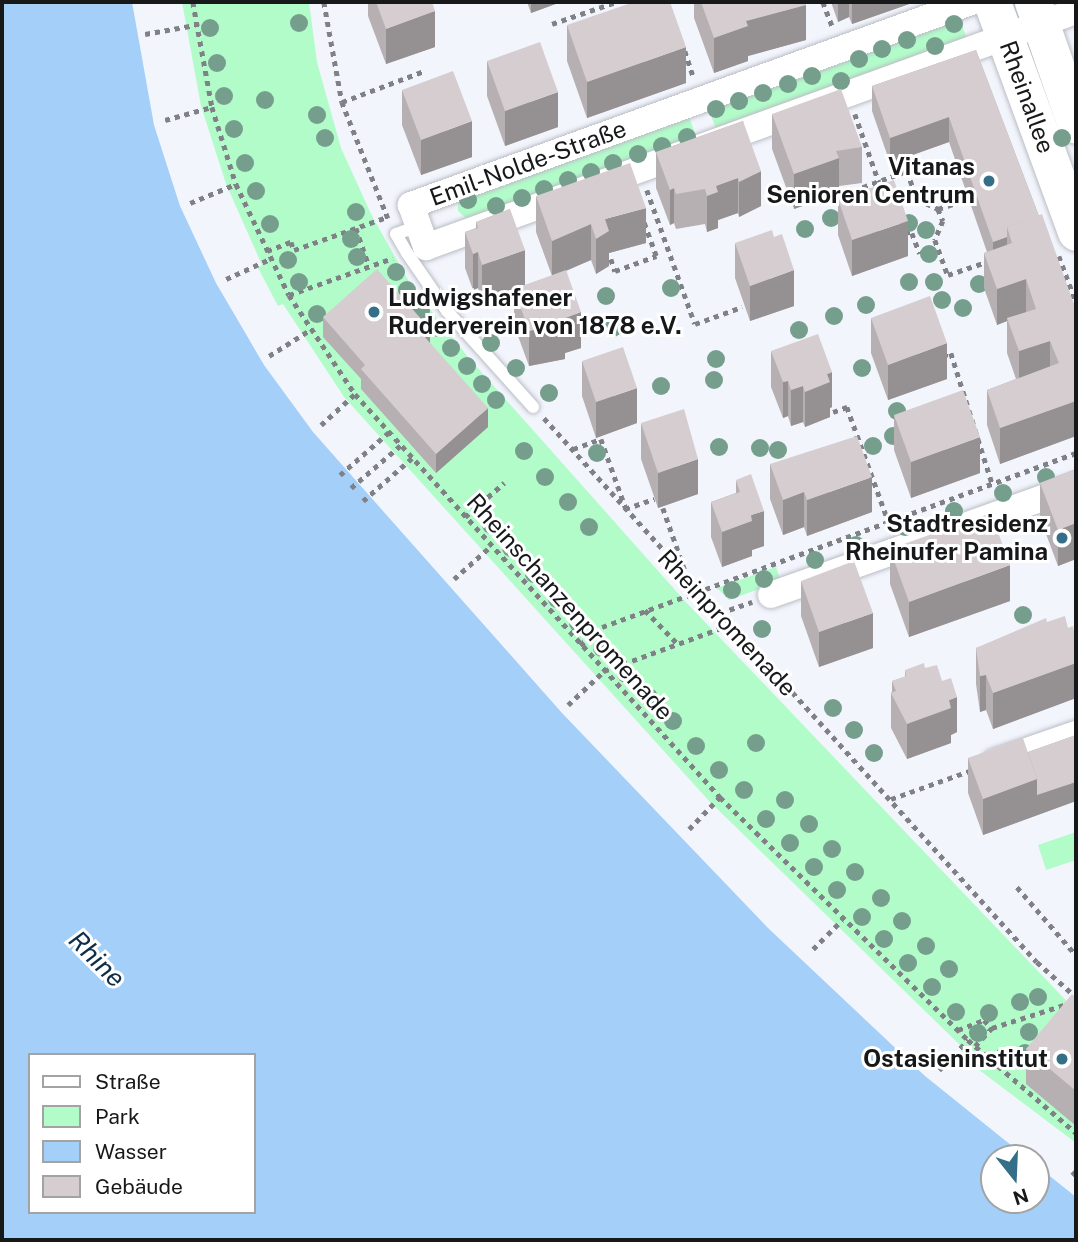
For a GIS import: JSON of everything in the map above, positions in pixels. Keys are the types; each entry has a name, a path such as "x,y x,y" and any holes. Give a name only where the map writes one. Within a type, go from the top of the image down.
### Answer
{"street":[{"name":"Emil-Nolde-Straße","path":"971,2 411,205 407,230 426,247 1005,37 1037,13 1076,12"},
{"name":"Rheinallee","path":"992,2 1076,232"},
{"name":"Rheinallee","path":"1037,13 1076,125"},
{"path":"698,101 710,144"},
{"path":"771,595 1076,486"},
{"path":"973,770 1076,734"}],"lane":[{"path":"407,230 407,253 447,311 534,407"}],"path":[{"name":"Rheinschanzenpromenade","path":"193,2 195,26 212,107 236,184 289,295 355,394 720,797 968,1040 1076,1133"},
{"path":"324,2 342,102 387,217 407,230"},
{"path":"552,24 615,2"},
{"path":"145,34 195,26"},
{"path":"680,38 698,101"},
{"path":"342,102 424,71"},
{"path":"848,94 883,192"},
{"path":"164,120 212,107"},
{"path":"844,194 907,171 917,199 938,209 943,221 935,240 948,275 982,263"},
{"path":"611,259 615,271 656,256 633,172"},
{"path":"633,172 695,324 742,307"},
{"path":"190,202 236,184"},
{"path":"938,209 968,199"},
{"path":"267,251 291,242 294,250 387,217"},
{"path":"901,223 905,235 912,233 920,254"},
{"path":"356,228 369,266"},
{"path":"289,295 407,253"},
{"path":"226,279 270,259"},
{"path":"269,356 310,330"},
{"path":"943,356 951,354 992,483"},
{"path":"321,425 355,394"},
{"name":"Rheinpromenade","path":"534,407 1037,962 1076,997"},
{"path":"834,412 848,407 896,551"},
{"path":"340,475 389,432"},
{"path":"573,449 601,439 626,509 654,499"},
{"path":"351,488 401,446"},
{"path":"580,645 602,626 1076,453"},
{"path":"363,501 412,458"},
{"path":"465,517 504,483"},
{"path":"663,508 688,580"},
{"path":"454,579 491,546"},
{"path":"720,613 771,595"},
{"path":"645,610 678,644"},
{"path":"568,705 604,671 730,625"},
{"path":"891,799 973,770"},
{"path":"689,829 720,797"},
{"path":"1017,887 1076,955"},
{"path":"813,949 842,919"},
{"path":"975,1046 992,1028 1042,1012 1076,997"},
{"path":"1042,1012 1051,1019"},
{"path":"958,1030 984,1020 992,1028"},
{"path":"939,1070 968,1040"}],"green space":[{"path":"182,2 309,2 317,62 341,148 372,216 411,285 468,357 684,600 1076,1011 1076,1143 958,1054 963,1048 709,801 344,397 283,304 278,306 258,268 262,265 226,184 201,106"},
{"path":"959,16 967,40 717,132 708,107"},
{"path":"688,114 697,139 468,220 458,211 458,201"},
{"path":"776,567 781,581 729,600 717,588"},
{"path":"1076,832 1076,860 1046,870 1038,845"}],"water":[{"name":"Rhine","path":"2,2 132,2 154,125 180,206 216,283 264,365 313,432 562,713 768,928 925,1076 1010,1144 980,1144 980,1214 1050,1214 1050,1176 1076,1197 1076,1240 2,1240"}],"building":[{"path":"376,2 432,2 435,11 386,29"},
{"path":"634,2 670,2 686,47 587,82 567,25"},
{"path":"701,2 805,2 806,5 746,21 748,26 714,38"},
{"path":"540,42 558,92 505,111 487,61"},
{"name":"Vitanas Senioren Centrum","path":"976,50 1039,216 1007,227 1007,237 993,242 949,117 890,138 872,86"},
{"path":"453,71 472,121 421,140 402,90"},
{"path":"841,89 862,147 836,151 839,158 794,174 772,114"},
{"path":"743,121 761,171 739,182 738,178 716,186 718,192 707,196 705,189 676,194 674,188 670,190 656,152"},
{"path":"630,163 646,208 605,219 609,231 596,239 591,224 552,241 536,196"},
{"path":"894,180 908,221 852,240 838,199"},
{"path":"510,209 525,250 482,265 478,252 473,254 465,232 478,228 476,222"},
{"path":"1042,214 1076,310 1076,401 1000,428 987,390 1059,363 1050,341 1019,351 1007,318 1036,309 1026,279 997,289 984,253 1012,243 1007,227"},
{"path":"772,230 774,237 782,234 794,270 750,286 735,243"},
{"path":"377,269 430,329 424,336 488,408 436,454 361,369 365,365 323,317"},
{"path":"566,270 581,312 563,319 565,324 529,331 514,289"},
{"path":"930,296 947,343 888,365 871,318"},
{"path":"818,334 832,372 827,374 830,382 805,392 803,386 791,390 788,381 783,382 771,351"},
{"path":"623,347 637,388 596,402 582,361"},
{"path":"963,390 980,437 911,462 894,415"},
{"path":"684,409 698,459 658,473 641,423"},
{"path":"857,436 872,477 807,500 804,492 783,500 770,464"},
{"path":"1076,469 1076,523 1058,530 1040,483"},
{"path":"751,474 764,511 751,515 752,521 722,532 711,502 740,492 736,480"},
{"path":"991,513 1010,565 909,602 890,549"},
{"path":"854,561 873,613 819,632 801,581"},
{"path":"1065,616 1068,628 1073,626 1076,663 993,693 986,675 980,676 976,648 1046,618 1047,622"},
{"path":"924,663 925,668 937,665 942,681 951,678 957,697 949,700 951,708 907,724 891,693 896,691 892,681 906,676 905,670"},
{"path":"1076,735 1076,782 1037,795 1037,779 1028,752"},
{"path":"1023,738 1037,779 983,799 968,758"},
{"path":"1072,994 1076,998 1076,1091 1026,1049"}],"place":[{"name":"Vitanas Senioren Centrum","path":"989,181"},
{"name":"Ludwigshafener Ruderverein von 1878 e.V.","path":"374,312"},
{"name":"Stadtresidenz Rheinufer Pamina","path":"1062,538"},
{"name":"Ostasieninstitut","path":"1062,1059"}]}
